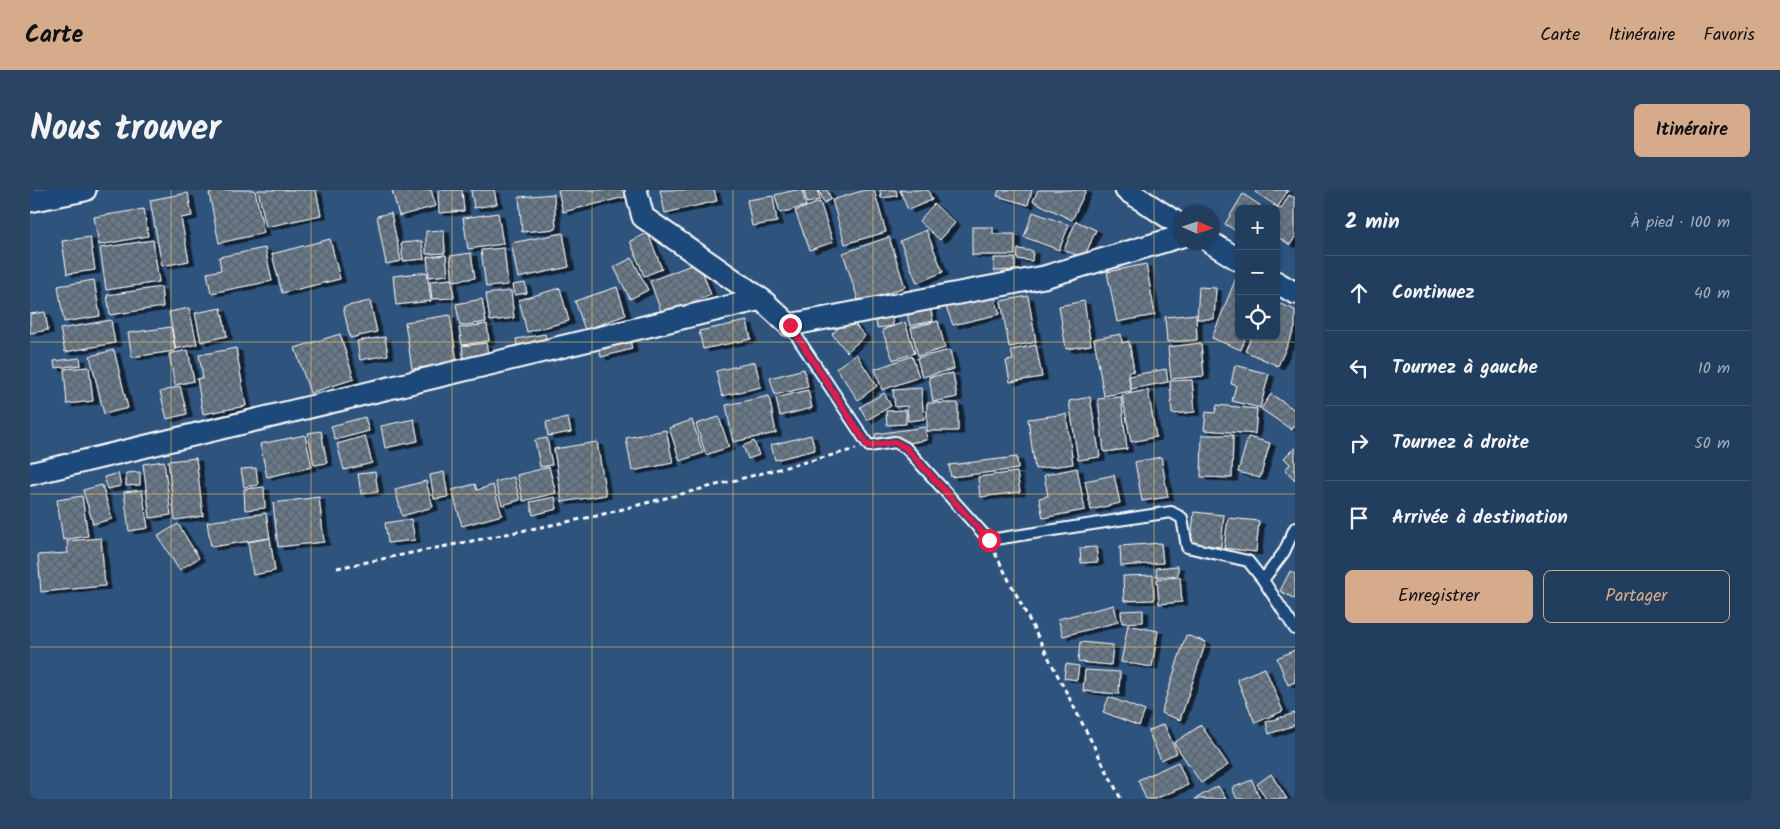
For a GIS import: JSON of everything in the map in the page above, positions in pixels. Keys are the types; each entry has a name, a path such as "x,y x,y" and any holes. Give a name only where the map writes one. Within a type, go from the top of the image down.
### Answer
{"street":[{"path":"30,201 85,190"},
{"path":"636,190 643,217 761,299 790,325 1044,277 1175,238"},
{"path":"1126,190 1175,222"},
{"path":"1220,248 1235,258"},
{"path":"1280,284 1295,293"},
{"path":"30,474 761,299"}],"lane":[{"path":"790,325 868,446 895,442 906,448 989,540 1171,512 1182,518 1186,547 1248,562 1263,580 1295,629"},
{"path":"1263,580 1284,552 1295,528"}],"path":[{"path":"337,568 596,516 868,446"},
{"path":"989,540 1121,799"}],"building":[{"path":"222,190 255,190 264,233 219,243 209,193"},
{"path":"258,190 316,190 321,215 266,227"},
{"path":"392,190 431,190 436,206 399,216"},
{"path":"438,190 462,190 464,211 439,213"},
{"path":"471,190 494,190 497,204 474,208"},
{"path":"558,190 627,190 629,196 563,212"},
{"path":"660,190 714,190 717,201 665,213"},
{"path":"802,190 806,206 780,213 775,195"},
{"path":"804,190 818,190 820,200 807,203"},
{"path":"819,190 827,190 831,199 824,203"},
{"path":"865,190 874,190 886,232 845,244 832,200"},
{"path":"880,190 896,190 897,196 881,198"},
{"path":"900,190 928,190 932,200 908,210"},
{"path":"999,190 1032,190 1028,205 997,196"},
{"path":"1038,190 1086,190 1072,220 1033,201"},
{"path":"1257,190 1288,190 1279,205 1275,205 1255,192"},
{"path":"188,193 192,216 181,218 189,261 162,266 150,200"},
{"path":"554,194 556,229 522,232 519,197"},
{"path":"1243,194 1260,205 1236,205"},
{"path":"1289,195 1295,198 1295,237 1290,245 1280,239 1281,209"},
{"path":"773,196 777,222 752,226 747,200"},
{"path":"820,202 833,242 810,250 795,211"},
{"path":"934,204 955,223 940,240 919,221"},
{"path":"1235,207 1235,230 1225,224"},
{"path":"144,209 148,236 99,245 94,217"},
{"path":"1033,212 1069,225 1059,250 1024,237"},
{"path":"391,213 401,261 386,264 377,216"},
{"path":"498,213 503,244 468,249 463,218"},
{"path":"1076,221 1096,230 1084,258 1064,250"},
{"path":"972,227 993,227 993,234 1015,234 1015,255 972,255"},
{"path":"444,230 445,253 426,254 426,231"},
{"path":"926,230 943,272 917,283 900,241"},
{"path":"563,233 569,267 518,278 511,243"},
{"path":"648,233 662,269 644,276 630,241"},
{"path":"90,237 95,270 67,274 62,241"},
{"path":"889,237 905,287 859,303 843,253"},
{"path":"330,239 340,279 282,293 272,254"},
{"path":"153,240 159,282 106,290 100,248"},
{"path":"422,241 424,259 403,261 401,243"},
{"path":"265,248 272,281 211,293 207,273 221,270 219,257"},
{"path":"504,248 508,285 486,287 481,250"},
{"path":"1018,249 1033,251 1032,261 1017,259"},
{"path":"471,253 475,278 453,281 450,256"},
{"path":"446,255 448,275 429,277 427,257"},
{"path":"632,258 648,290 630,299 614,267"},
{"path":"994,258 1015,258 1015,270 994,271"},
{"path":"699,262 711,295 662,314 650,281"},
{"path":"1146,264 1155,315 1117,322 1107,272"},
{"path":"427,272 431,301 396,305 393,276"},
{"path":"452,279 454,298 432,299 430,281"},
{"path":"94,280 100,316 64,322 58,286"},
{"path":"1235,280 1235,340 1245,340 1241,350 1212,338"},
{"path":"525,283 527,293 514,295 512,285"},
{"path":"161,287 163,307 110,315 107,295"},
{"path":"617,287 626,315 585,330 575,301"},
{"path":"1199,287 1216,288 1214,319 1197,319"},
{"path":"560,288 569,321 527,332 519,300"},
{"path":"511,291 514,318 490,321 486,294"},
{"path":"1028,296 1036,342 1009,347 1001,301"},
{"path":"995,298 1000,314 953,325 946,307"},
{"path":"482,299 486,322 460,326 456,304"},
{"path":"929,300 933,321 910,326 905,305"},
{"path":"370,301 377,332 350,338 343,307"},
{"path":"1084,301 1091,345 1066,349 1059,306"},
{"path":"1280,304 1295,310 1295,328 1278,366 1245,351 1250,340 1280,340"},
{"path":"189,308 197,344 176,349 169,312"},
{"path":"221,308 227,336 201,342 195,313"},
{"path":"891,310 893,326 877,328 875,313"},
{"path":"45,312 48,330 30,333 30,314"},
{"path":"1196,314 1197,340 1167,342 1165,317"},
{"path":"450,315 457,362 412,369 405,322"},
{"path":"849,318 865,336 847,352 832,334"},
{"path":"111,320 115,343 65,352 60,329"},
{"path":"747,321 751,339 703,349 699,331"},
{"path":"938,321 945,348 918,356 911,328"},
{"path":"905,322 915,353 893,360 882,330"},
{"path":"487,324 489,341 462,345 459,328"},
{"path":"171,327 175,351 132,357 128,333"},
{"path":"340,334 354,379 310,393 295,348"},
{"path":"545,334 547,348 518,353 516,339"},
{"path":"1121,334 1122,343 1129,341 1134,371 1128,372 1131,391 1104,396 1094,339"},
{"path":"629,335 632,349 601,357 598,342"},
{"path":"385,337 388,355 360,360 357,341"},
{"path":"486,343 489,359 464,363 462,346"},
{"path":"1201,343 1204,376 1171,379 1168,347"},
{"path":"1036,345 1042,377 1010,382 1006,361 1013,360 1011,350"},
{"path":"236,348 246,406 203,414 197,379 203,378 199,355"},
{"path":"114,350 128,408 104,414 90,356"},
{"path":"188,350 194,381 175,385 169,354"},
{"path":"950,350 954,369 922,377 917,358"},
{"path":"856,354 877,386 858,400 836,368"},
{"path":"912,356 919,377 882,390 875,369"},
{"path":"80,358 81,365 55,368 54,361"},
{"path":"755,362 761,387 722,396 716,371"},
{"path":"1235,365 1269,374 1260,408 1232,401 1236,385 1231,384"},
{"path":"89,367 93,401 67,404 64,369"},
{"path":"804,369 808,387 775,395 770,378"},
{"path":"1166,369 1168,382 1131,389 1129,376"},
{"path":"953,373 957,397 933,402 929,377"},
{"path":"1192,380 1195,412 1172,414 1170,381"},
{"path":"180,386 187,414 167,419 160,392"},
{"path":"921,388 924,419 908,421 907,406 895,407 893,390"},
{"path":"808,390 812,408 780,416 776,398"},
{"path":"1148,390 1156,437 1131,442 1122,395"},
{"path":"884,393 891,406 867,420 860,407"},
{"path":"1271,394 1295,410 1295,425 1292,430 1261,409"},
{"path":"769,396 776,433 733,442 726,405"},
{"path":"1090,397 1100,457 1078,460 1069,401"},
{"path":"1121,397 1127,449 1104,452 1098,399"},
{"path":"927,403 958,403 958,431 927,431"},
{"path":"1217,405 1257,409 1255,434 1204,430 1206,412 1215,413"},
{"path":"906,410 906,424 887,425 886,411"},
{"path":"1066,414 1073,464 1035,469 1028,419"},
{"path":"365,417 369,431 335,440 331,426"},
{"path":"719,417 729,447 706,455 696,424"},
{"path":"568,418 571,432 548,436 546,422"},
{"path":"414,419 418,441 385,448 381,426"},
{"path":"692,420 703,453 680,461 669,428"},
{"path":"925,427 927,440 878,448 875,434"},
{"path":"666,430 673,463 632,471 626,438"},
{"path":"321,431 327,463 314,465 308,433"},
{"path":"305,435 312,467 267,477 260,444"},
{"path":"811,435 815,450 775,460 771,445"},
{"path":"1202,435 1233,435 1232,478 1201,477"},
{"path":"365,436 372,463 344,470 337,444"},
{"path":"1248,437 1270,443 1260,478 1238,472"},
{"path":"547,438 552,465 540,467 535,440"},
{"path":"754,441 759,455 748,459 743,446"},
{"path":"597,442 606,495 562,502 554,449"},
{"path":"1295,447 1295,480 1285,470 1290,464 1284,458"},
{"path":"1017,457 1018,469 951,477 949,465"},
{"path":"1161,457 1168,497 1142,501 1135,462"},
{"path":"196,458 203,516 175,520 168,461"},
{"path":"164,461 171,515 150,518 143,464"},
{"path":"549,467 556,493 523,501 517,475"},
{"path":"256,468 258,485 244,487 241,469"},
{"path":"1077,468 1085,510 1043,518 1039,498 1048,496 1044,475"},
{"path":"140,472 140,485 126,486 126,473"},
{"path":"375,472 378,492 361,494 358,474"},
{"path":"444,472 448,497 434,499 430,475"},
{"path":"1017,472 1020,492 980,497 978,477"},
{"path":"118,473 121,486 107,489 104,477"},
{"path":"1114,475 1120,503 1091,510 1085,481"},
{"path":"514,477 520,500 502,505 495,482"},
{"path":"426,481 433,507 402,516 395,489"},
{"path":"475,484 477,490 493,485 502,515 462,526 452,490"},
{"path":"102,485 112,519 93,524 83,490"},
{"path":"264,487 265,508 245,510 244,489"},
{"path":"142,490 148,528 129,531 124,492"},
{"path":"82,496 88,536 63,540 57,500"},
{"path":"319,497 324,542 278,547 273,503"},
{"path":"555,497 557,509 533,515 530,502"},
{"path":"1194,512 1224,515 1221,547 1191,543"},
{"path":"266,513 270,538 211,547 207,522"},
{"path":"1228,518 1259,521 1256,552 1224,548"},
{"path":"411,519 415,540 388,543 385,523"},
{"path":"178,524 199,558 179,570 158,536"},
{"path":"101,538 105,586 41,592 38,555 68,553 67,541"},
{"path":"270,538 275,571 253,575 248,542"},
{"path":"1161,543 1163,563 1121,566 1120,546"},
{"path":"1096,547 1098,562 1081,563 1080,548"},
{"path":"1178,566 1178,575 1157,577 1156,568"},
{"path":"1290,571 1295,574 1295,599 1280,591"},
{"path":"1153,575 1154,600 1124,601 1123,576"},
{"path":"1180,577 1182,602 1159,604 1157,579"},
{"path":"1114,605 1118,622 1063,636 1058,619"},
{"path":"1143,610 1143,622 1122,623 1121,611"},
{"path":"1128,625 1158,631 1152,667 1121,662"},
{"path":"1186,635 1206,642 1180,720 1161,713"},
{"path":"1080,642 1113,645 1111,665 1078,662"},
{"path":"1295,650 1295,682 1288,685 1277,658"},
{"path":"1066,664 1079,666 1077,680 1064,678"},
{"path":"1265,668 1283,711 1255,723 1237,679"},
{"path":"1085,670 1120,672 1119,694 1083,691"},
{"path":"1109,697 1145,711 1139,726 1103,712"},
{"path":"1295,713 1295,725 1269,734 1266,722"},
{"path":"1164,724 1177,753 1161,760 1148,731"},
{"path":"1201,725 1228,765 1201,783 1174,743"},
{"path":"1178,762 1188,785 1155,799 1146,799 1138,780"},
{"path":"1271,774 1287,799 1266,799 1257,784"},
{"path":"1252,780 1260,799 1237,799 1232,788"},
{"path":"1218,786 1226,799 1195,799"}],"route":[{"path":"790,325 868,446 895,442 906,448 989,540"}]}
